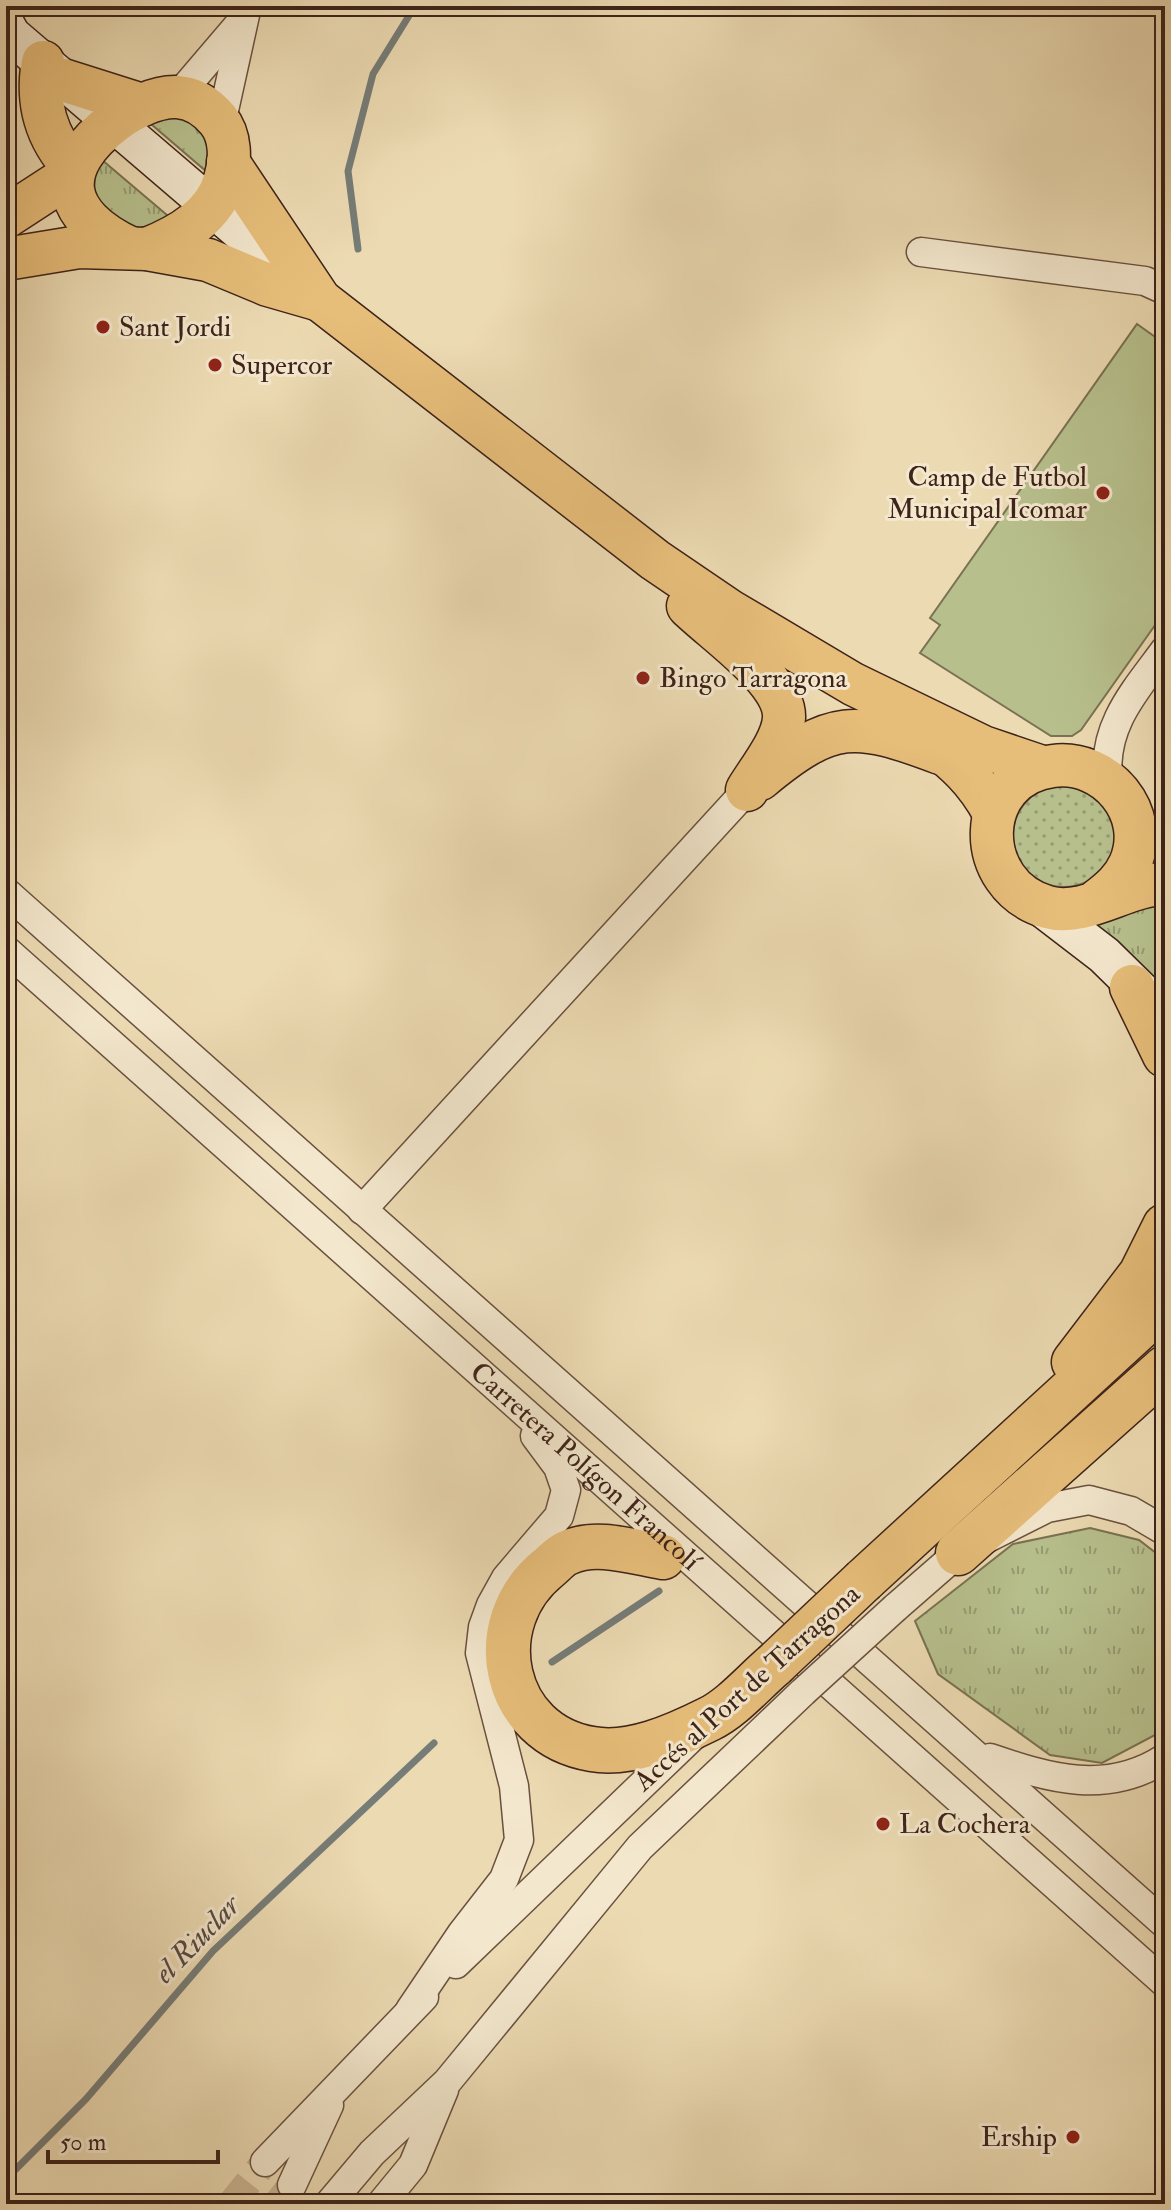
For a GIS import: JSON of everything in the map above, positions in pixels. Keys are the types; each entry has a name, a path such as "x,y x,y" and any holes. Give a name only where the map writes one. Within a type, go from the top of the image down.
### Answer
{"highway":[{"path":"1149,1000 1165,1055"},
{"path":"1028,1430 1083,1348 1141,1274 1165,1226"},
{"name":"Accés al Port de Tarragona","path":"712,1718 788,1678 879,1594 1028,1430 1165,1304"},
{"name":"Accés al Port de Tarragona","path":"958,1553 1165,1368"},
{"path":"663,1557 617,1548 591,1548 567,1553 533,1580 515,1608 507,1633 513,1687 528,1712 551,1733 592,1749 631,1748 712,1718"}],"main road":[{"path":"8,31 53,71 144,108 210,208 320,300 593,513 730,611 853,684 983,747 1042,767"},
{"path":"53,71 38,92 67,164 73,192 85,216 107,237 138,249 172,240 210,208 220,193 225,143"},
{"path":"19,209 86,146 144,108 198,102 320,300"},
{"path":"6,259 79,247 138,249 208,260 268,285 320,300"},
{"path":"593,513 772,684 783,701 785,721 747,790"},
{"path":"853,684 950,757 978,783 994,813"},
{"path":"747,790 818,738 851,730 884,732 950,757"},
{"path":"1098,900 1118,885 1130,864 1135,841 1133,818 1124,797 1108,780 1088,769 1066,764 1042,767 1022,777 1005,793 994,813 991,838 995,862 1008,883 1104,955 1149,1000"},
{"path":"1133,818 1165,846"},
{"path":"1035,902 1050,908 1075,908 1133,889 1165,884"}],"street":[{"path":"144,108 244,14"},
{"path":"225,143 244,14"},
{"path":"921,252 1145,281 1165,290"},
{"path":"1108,780 1105,755 1112,730 1165,650"},
{"path":"362,1210 747,790"},
{"name":"Carretera Polígon Francolí","path":"6,892 1165,1924"},
{"name":"Carretera Polígon Francolí","path":"6,950 1165,1983"},
{"path":"410,2010 462,1933 504,1879 519,1840 514,1786 480,1653 483,1627 506,1578 559,1516 566,1490 558,1467 501,1390"},
{"path":"564,1481 582,1484 663,1557 744,1605"},
{"path":"958,1553 1047,1508 1089,1500 1131,1511 1165,1531"},
{"name":"Accés al Port de Tarragona","path":"879,1594 958,1553"},
{"name":"Accés al Port de Tarragona","path":"329,2204 372,2153 447,2082 640,1847 788,1678"},
{"name":"Accés al Port de Tarragona","path":"265,2162 339,2082 560,1861 712,1718"},
{"path":"976,1753 1052,1779 1123,1776 1150,1768 1165,1758"},
{"name":"Accés al Port de Tarragona","path":"292,2185 339,2082"},
{"name":"Accés al Port de Tarragona","path":"381,2204 413,2165 447,2082"}],"green space":[{"path":"178,115 197,128 207,140 214,178 144,118"},
{"path":"95,154 174,221 141,228 121,222 103,209 94,201"},
{"name":"Camp de Futbol Municipal Icomar","path":"1137,324 1165,344 1165,611 1081,730 1072,736 1051,736 920,653 940,625 930,618"},
{"path":"1064,785 1093,793 1107,807 1115,836 1107,865 1093,879 1064,887 1035,879 1021,865 1013,836 1021,807 1035,793"},
{"path":"1165,898 1165,988 1117,945 1088,925"},
{"path":"1090,1528 1139,1540 1165,1560 1165,1723 1157,1734 1102,1763 1050,1755 938,1674 915,1621 1013,1544"}],"waterway":[{"name":"el Riuclar","path":"358,249 348,171 373,74 415,6"},
{"path":"1159,276 1165,262"},
{"name":"el Riuclar","path":"552,1662 659,1591"},
{"name":"el Riuclar","path":"6,2179 86,2099 213,1951 434,1743"}],"tunnel":[{"path":"231,2204 265,2162"},
{"path":"277,2204 292,2185"}],"place":[{"name":"Sant Jordi","path":"103,327"},
{"name":"Supercor","path":"215,365"},
{"name":"Camp de Futbol Municipal Icomar","path":"1103,493"},
{"name":"Bingo Tarragona","path":"643,678"},
{"name":"La Cochera","path":"883,1824"},
{"name":"Ership","path":"1073,2137"}]}
